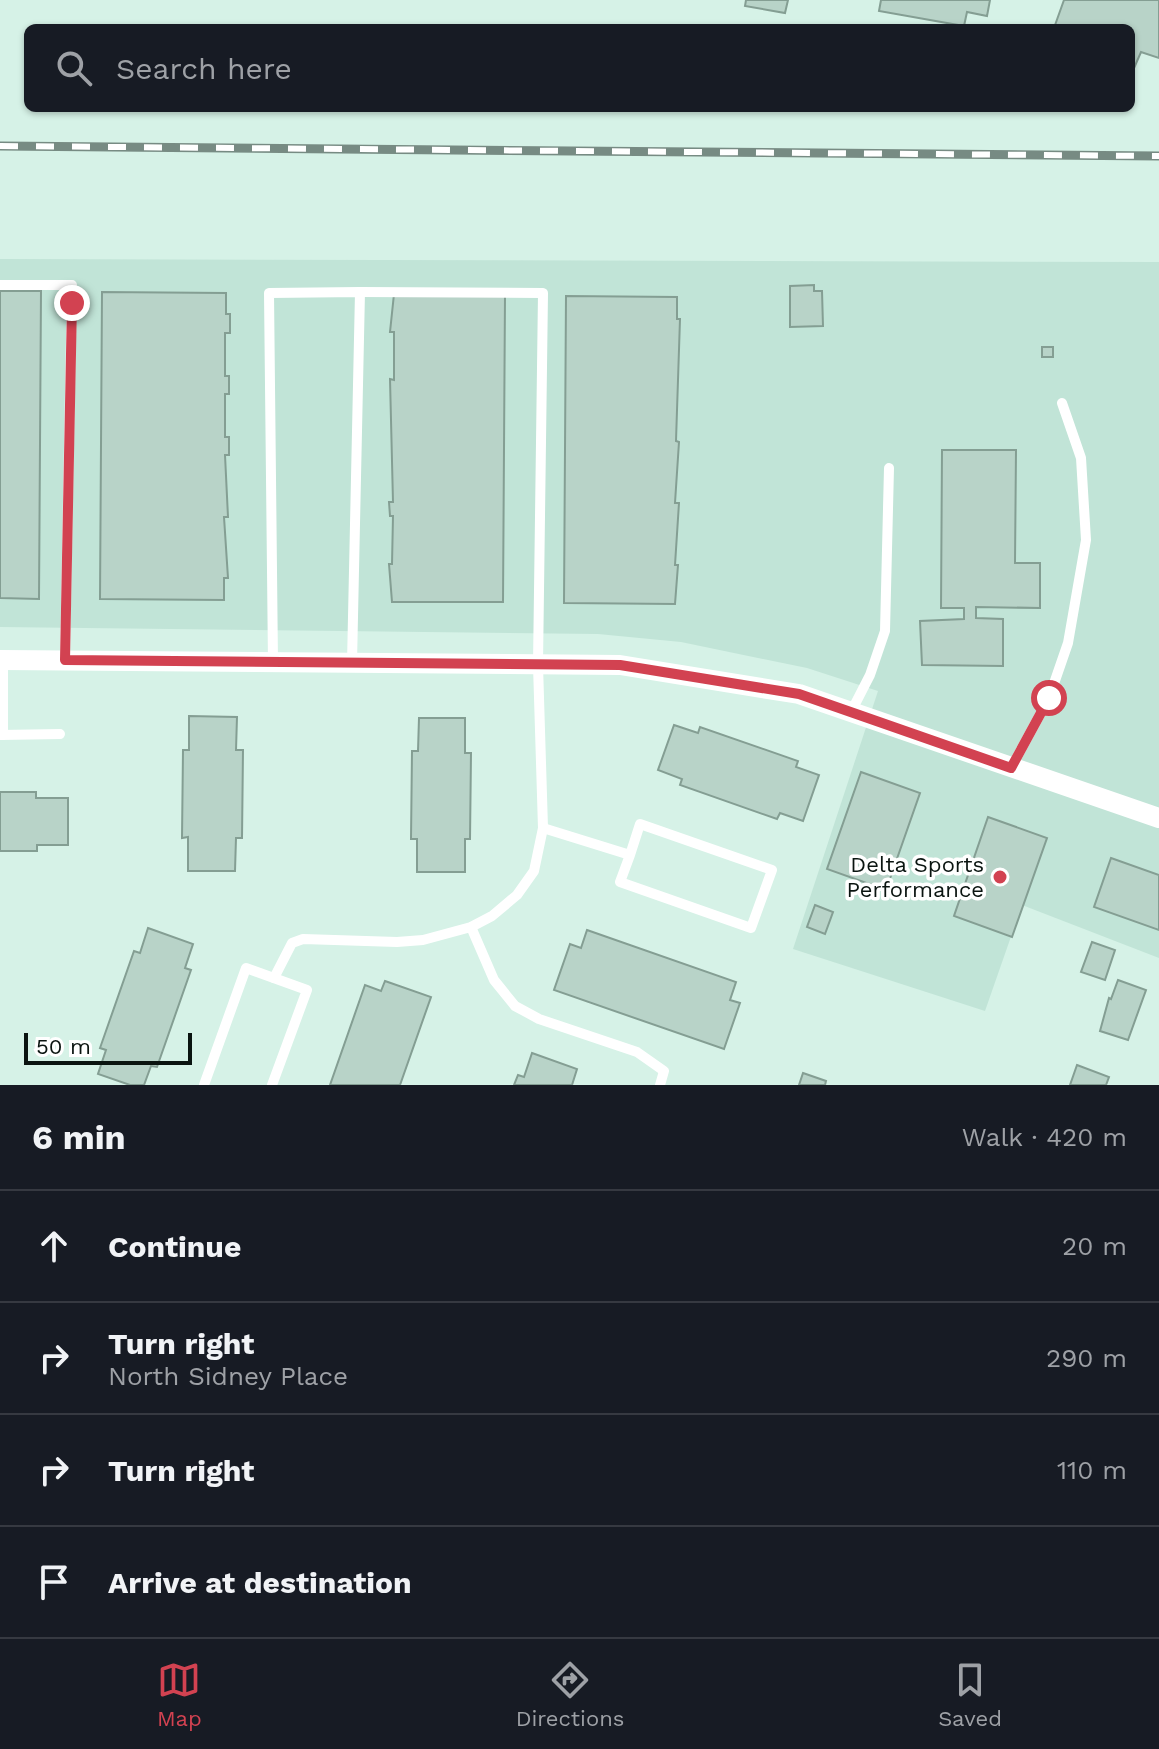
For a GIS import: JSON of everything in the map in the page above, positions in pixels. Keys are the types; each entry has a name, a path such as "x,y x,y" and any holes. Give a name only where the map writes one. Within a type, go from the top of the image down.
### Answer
{"street":[{"path":"1,660 620,665 799,694 1159,818"}],"lane":[{"path":"0,285 72,285 65,660"},
{"path":"352,663 360,292"},
{"path":"273,663 269,293 543,293 538,665 543,828 534,871 517,895 492,916 471,927 423,940 397,942 303,939 292,943 274,978"},
{"path":"1011,768 1049,698 1068,643 1086,540 1081,458 1062,403"},
{"path":"851,712 870,675 885,631 889,468"},
{"path":"1,660 2,735 60,734"},
{"path":"640,824 772,870 751,928 620,882 630,855 640,824"},
{"path":"543,828 630,855"},
{"path":"471,927 494,980 515,1006 539,1019 637,1052 664,1071 660,1085"},
{"path":"204,1085 246,968 307,990 272,1085"}],"shaded area":[{"path":"0,259 1159,262 1159,958 1022,905 985,1011 793,949 878,691 807,668 681,642 598,634 0,627"}],"building":[{"path":"746,0 788,0 785,13 745,6"},
{"path":"881,0 990,0 987,16 967,12 964,24 879,11"},
{"path":"1064,0 1159,0 1159,58 1141,52 1135,66 1135,24 1055,24"},
{"path":"814,285 814,291 822,291 823,326 790,327 790,286"},
{"path":"0,291 41,291 39,599 0,598"},
{"path":"102,292 226,293 230,333 225,333 225,376 229,376 229,394 225,394 225,437 229,437 229,455 225,455 228,517 224,517 228,578 224,578 224,600 100,599"},
{"path":"394,294 505,295 503,602 392,602 389,564 392,564 393,516 390,516 389,502 393,502 390,379 394,380 394,332 390,332"},
{"path":"566,296 677,297 677,319 680,319 676,441 679,442 675,503 679,503 675,604 564,603"},
{"path":"1042,347 1053,347 1053,357 1042,357"},
{"path":"942,450 1016,450 1015,563 1040,563 1040,608 976,607 976,618 1003,619 1003,666 922,665 920,621 964,619 964,608 941,608"},
{"path":"189,716 237,717 236,750 243,750 242,838 236,838 235,871 188,871 188,837 182,838 183,750 189,750"},
{"path":"419,718 465,718 465,753 471,753 470,839 465,839 465,872 417,872 417,839 411,839 412,751 418,751"},
{"path":"674,725 698,733 700,727 798,761 796,767 819,775 803,821 780,813 777,819 680,785 682,779 658,770"},
{"path":"861,772 920,793 886,890 827,869"},
{"path":"0,792 36,792 36,798 68,798 68,845 37,845 37,851 0,851"},
{"name":"Delta Sports Performance","path":"988,817 1047,838 1012,937 954,916"},
{"path":"1111,858 1159,875 1159,930 1094,907"},
{"path":"815,905 833,912 825,934 807,927"},
{"path":"148,928 193,944 185,968 191,970 157,1067 151,1066 144,1085 130,1085 98,1074 106,1050 100,1048 134,951 140,953"},
{"path":"587,930 736,982 730,1000 740,1003 724,1049 554,990 570,944 581,948"},
{"path":"1092,942 1115,950 1105,980 1081,972"},
{"path":"1118,980 1146,990 1128,1040 1100,1031 1109,998"},
{"path":"385,981 431,997 400,1085 330,1085 365,985 381,991"},
{"path":"532,1053 577,1069 572,1085 514,1085 518,1075 524,1077"},
{"path":"1077,1065 1109,1077 1106,1085 1070,1085"},
{"path":"803,1073 826,1081 825,1085 799,1085"}],"railway":[{"path":"0,146 1159,156"}],"place":[{"name":"Delta Sports Performance","path":"1000,877"}],"route":[{"path":"72,303 65,660 620,665 799,694 1011,768 1049,698"}]}
